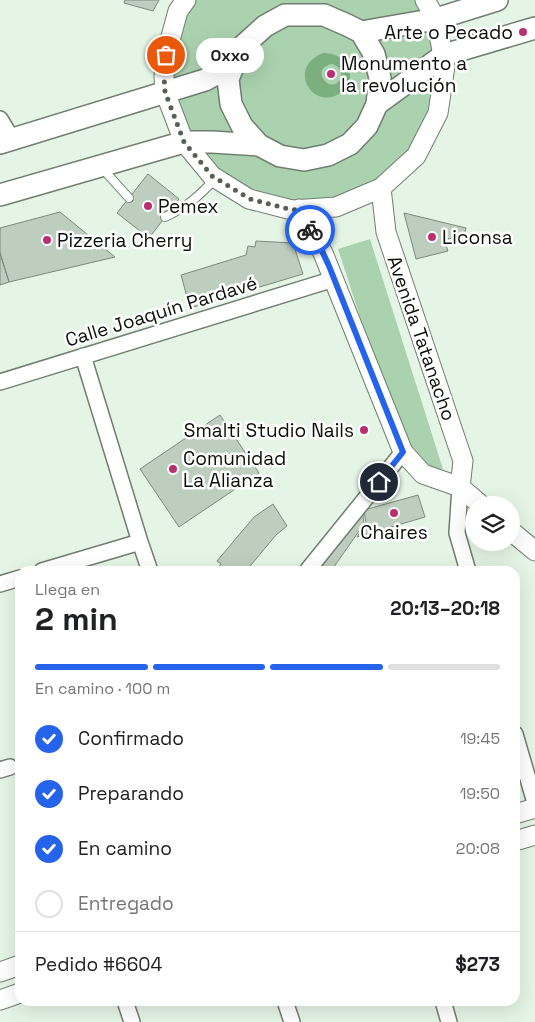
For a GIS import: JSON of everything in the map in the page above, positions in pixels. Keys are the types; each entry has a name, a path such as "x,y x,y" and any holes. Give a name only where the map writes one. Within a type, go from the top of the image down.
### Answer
{"main road":[{"path":"360,32 436,19 497,0"},
{"path":"285,15 324,15 360,32 374,54 380,78 377,104 367,126 350,144 328,155 304,160 280,156 259,145 242,126 231,104 228,79 244,45 265,26 285,15"},
{"path":"377,104 444,55 535,28"},
{"path":"6,141 205,80 234,64"},
{"path":"0,195 184,142 259,145"}],"street":[{"path":"186,0 178,11 166,55 164,77 165,92 184,142 212,176 250,199 292,210 336,207 380,188 416,156 438,113 445,66 436,19 425,0"},
{"path":"0,119 6,141"},
{"name":"Avenida Tatanacho","path":"380,188 386,232 464,461 457,533 467,566"},
{"path":"299,209 323,253 403,452 423,474 460,487 470,496"},
{"name":"Calle Joaquín Pardavé","path":"0,382 334,279"},
{"path":"83,356 148,566"},
{"path":"311,566 403,452"},
{"path":"520,538 535,551"},
{"path":"59,566 140,542"},
{"path":"0,584 15,580"},
{"path":"520,752 535,804"},
{"path":"520,812 535,808"},
{"path":"520,840 535,835"},
{"path":"0,1000 15,996"},
{"path":"127,1006 132,1022"},
{"path":"287,1006 292,1022"},
{"path":"444,1006 449,1022"}],"lane":[{"path":"100,166 129,198"},
{"path":"166,217 195,200 216,178"}],"shaded area":[{"path":"186,0 424,0 435,17 438,113 381,188 292,210 212,176 166,93"},
{"path":"323,53 328,53 338,56 346,63 349,67 350,78 339,94 329,97 320,96 307,85 305,77 306,68 312,60","holes":["332,64 339,68 341,77 336,84 331,85 324,80 322,71 325,67"]},
{"path":"370,239 443,469 423,463 400,440 338,249"}],"building":[{"path":"125,0 159,0 153,11 124,3"},
{"name":"Pemex","path":"148,174 179,199 149,238 117,213"},
{"name":"Pizzeria Cherry","path":"60,212 115,257 9,282 0,253 0,228"},
{"name":"Liconsa","path":"404,213 466,228 464,235 444,240 448,251 416,259"},
{"path":"256,241 293,243 303,274 190,308 181,275 246,255 248,246 255,247"},
{"path":"0,253 9,282 0,285"},
{"path":"220,415 259,473 179,527 140,469"},
{"name":"Chaires","path":"418,495 425,517 357,537 366,523 364,510"},
{"path":"273,504 287,526 276,535 250,566 219,566 221,564 217,561 254,517"},
{"path":"362,506 364,524 335,566 323,566 322,563"}],"way so far":[{"path":"166,55 165,92 184,142 212,176 250,199 292,210 299,209 310,230"}],"place":[{"name":"Arte o Pecado","path":"523,32"},
{"name":"Oxxo","path":"166,55"},
{"name":"Monumento a la revolución","path":"331,74"},
{"name":"Pemex","path":"148,206"},
{"name":"Liconsa","path":"432,237"},
{"name":"Pizzeria Cherry","path":"47,240"},
{"name":"Smalti Studio Nails","path":"364,430"},
{"name":"Comunidad La Alianza","path":"173,469"},
{"name":"Chaires","path":"394,513"}],"route":[{"path":"310,230 329,266 403,452 379,482"}]}
